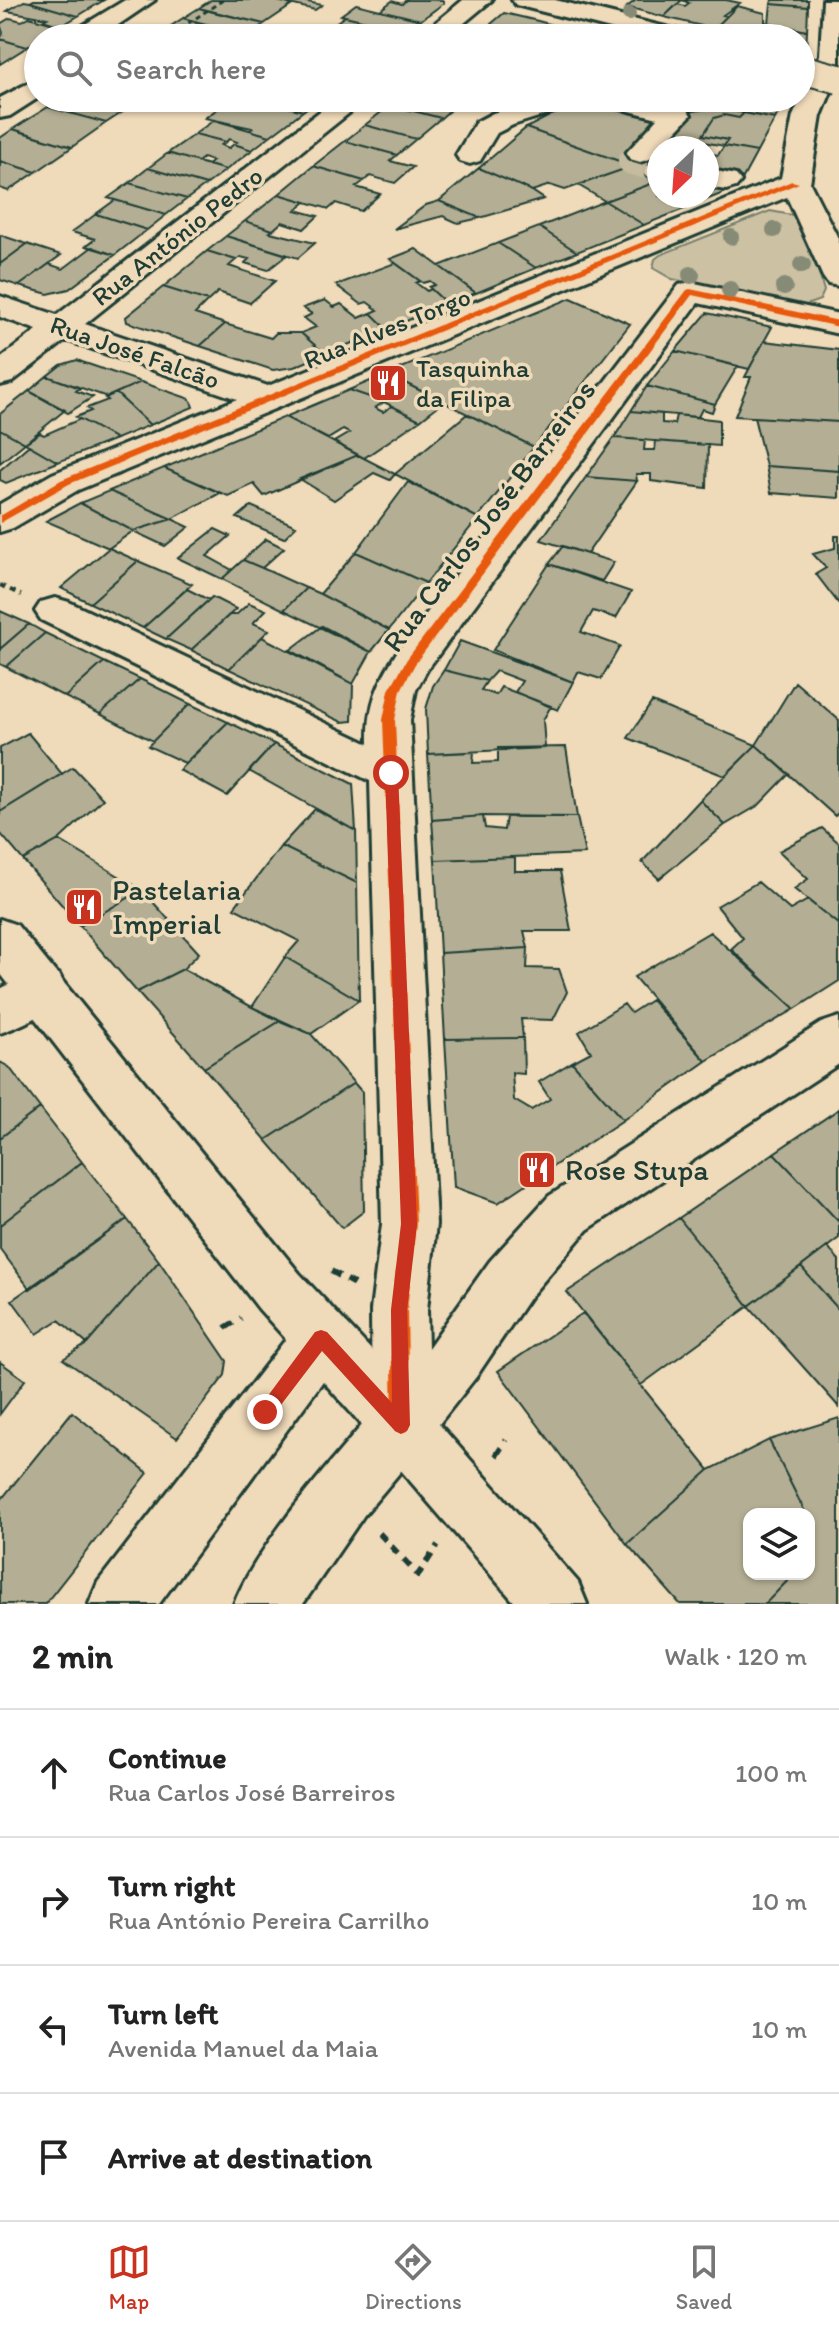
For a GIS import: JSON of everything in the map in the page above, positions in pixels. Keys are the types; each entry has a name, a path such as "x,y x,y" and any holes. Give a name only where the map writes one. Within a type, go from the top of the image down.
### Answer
{"street":[{"path":"103,24 142,0"},
{"path":"135,24 172,0"},
{"path":"448,24 479,0"},
{"path":"525,0 621,24"},
{"path":"836,0 826,103 795,183 817,224 839,277"},
{"path":"815,73 839,79"},
{"path":"0,89 24,74"},
{"path":"0,110 24,95"},
{"name":"Rua António Pedro","path":"0,375 336,112"},
{"path":"470,155 486,128 525,112"},
{"path":"664,136 677,115 665,112"},
{"name":"Rua Alves Torgo","path":"0,520 65,482 795,183"},
{"name":"Rua Carlos José Barreiros","path":"401,1425 399,1310 409,1224 389,720 395,690 402,676 690,292 839,324"},
{"name":"Rua José Falcão","path":"0,306 271,399"},
{"path":"55,611 391,773"},
{"path":"0,938 21,1001 482,1515 556,1604"},
{"path":"265,1604 343,1494 456,1358 510,1279 568,1213 839,1038"},
{"path":"120,1604 321,1338"}],"path":[{"path":"187,24 223,0"}],"shaded area":[{"path":"770,211 797,216 806,227 824,291 820,300 806,305 788,303 672,279 653,268 655,259 660,255"}],"building":[{"path":"104,0 78,16 30,2"},
{"path":"211,0 275,0 292,5 264,24 199,8"},
{"path":"309,0 307,2 322,5 315,10 277,1"},
{"path":"406,0 442,0 444,3 421,20 380,10 392,1 402,4"},
{"path":"636,0 682,0 664,17 627,7"},
{"path":"682,0 740,3 723,15 727,16 719,24 693,24 664,17 677,4 685,6 689,3"},
{"path":"772,0 808,0 808,7 771,4"},
{"path":"24,1 78,16 64,24 55,24 43,20 47,18 7,11"},
{"path":"356,4 421,20 416,24 378,24 341,15"},
{"path":"771,4 808,7 807,24 769,23"},
{"path":"737,6 765,13 765,22 774,24 719,24"},
{"path":"199,8 264,24 206,24 183,18"},
{"path":"504,13 549,24 491,24"},
{"path":"345,16 378,24 334,24"},
{"path":"29,17 54,24 24,24 24,46 0,39 3,33 0,24 10,18 22,21"},
{"path":"183,18 201,24 174,24"},
{"path":"0,39 24,46 24,49 0,64"},
{"path":"40,112 66,112 106,123 72,147 13,129"},
{"path":"66,112 123,112 106,123"},
{"path":"213,112 302,112 270,136 249,130 252,128 205,118"},
{"path":"381,112 417,112 441,118 416,139 365,125"},
{"path":"417,112 448,112 441,118"},
{"path":"557,112 631,112 661,121 619,161 526,128"},
{"path":"688,112 744,113 739,118 724,115 714,118 703,135 708,136 667,135"},
{"path":"745,112 779,112 775,119"},
{"path":"744,113 775,119 757,152 724,146 728,140 703,135 714,118 724,115 739,118"},
{"path":"214,120 270,136 252,150 229,139 226,142 195,134"},
{"path":"365,125 416,139 397,155 345,141"},
{"path":"526,128 630,167 565,190 550,185 532,191 479,168"},
{"path":"13,129 72,147 36,172 0,161 0,138"},
{"path":"195,134 226,142 221,145 229,148 234,144 252,150 226,170 208,165 212,161 203,158 198,162 168,153"},
{"path":"719,138 728,140 724,146 719,145"},
{"path":"345,141 397,155 390,161 413,167 395,183 370,176 364,181 313,166"},
{"path":"724,146 757,152 738,187 719,181 719,154"},
{"path":"631,150 647,156 647,165 638,172 619,161"},
{"path":"168,153 226,170 206,185 148,168"},
{"path":"0,161 36,172 8,191 0,188"},
{"path":"313,166 364,181 356,187 380,194 361,211 336,203 329,209 279,194"},
{"path":"630,167 647,177 647,185 605,201 578,185"},
{"path":"148,168 206,185 187,199 129,183"},
{"path":"479,168 544,199 480,218 439,201"},
{"path":"129,183 187,199 166,215 108,198"},
{"path":"719,183 738,187 719,195"},
{"path":"647,185 647,208 686,208 644,225 605,201"},
{"path":"279,194 306,202 296,210 318,216 304,229 282,222 273,230 245,221"},
{"path":"115,200 166,215 147,230 96,214"},
{"path":"439,201 480,218 458,223 443,216 394,229 426,205"},
{"path":"605,201 644,225 577,252 539,227"},
{"path":"96,214 147,230 115,255 86,246 95,239 72,232"},
{"path":"245,221 273,230 270,232 315,243 298,258 226,236"},
{"path":"539,227 577,252 536,268 498,243"},
{"path":"0,235 27,244 0,264"},
{"path":"226,236 287,255 268,270 245,263 249,259 241,257 236,260 207,251"},
{"path":"498,243 536,268 476,293 439,266"},
{"path":"27,244 61,255 19,286 0,280 0,264"},
{"path":"92,247 115,255 69,289 48,294 19,286 49,264 63,269"},
{"path":"416,249 476,293 447,304 429,287 435,285 430,281 423,283 390,259"},
{"path":"207,251 236,260 229,266 275,281 250,303 218,292 208,301 163,287"},
{"path":"395,263 420,281 416,283 427,291 431,289 447,304 387,329 371,313 378,310 367,302 361,304 336,285"},
{"path":"163,287 208,301 195,314 225,324 200,346 127,322 126,317"},
{"path":"571,298 630,324 534,447 387,374"},
{"path":"325,300 334,307 341,304 359,318 371,313 387,329 325,354 301,333 316,327 304,318 312,314 303,308"},
{"path":"707,313 772,327 749,369 675,351"},
{"path":"225,324 271,338 276,333 301,333 325,354 294,367 273,370 200,346"},
{"path":"764,341 839,350 839,422 735,416 751,377 745,377"},
{"path":"675,351 738,366 715,404 647,386"},
{"path":"77,360 141,382 107,397 47,376 61,365"},
{"path":"387,374 443,402 420,420 384,402 349,390"},
{"path":"47,376 80,388 76,391 93,397 68,413 29,391"},
{"path":"141,382 190,399 193,407 150,425 116,393"},
{"path":"647,386 715,404 712,412 702,409 698,417 631,411"},
{"path":"349,390 384,402 375,408 383,412 392,406 420,420 364,458 334,442 349,433 343,430 328,439 285,417"},
{"path":"29,391 65,410 25,443 0,429 0,414"},
{"path":"116,393 150,425 116,439 76,417 91,411 87,408 108,400 105,398"},
{"path":"631,411 662,414 662,423 674,424 676,415 719,420 719,446 614,438"},
{"path":"467,414 534,447 478,518 395,474"},
{"path":"285,417 358,455 264,496 254,484 228,496 164,468"},
{"path":"754,417 839,422 839,471 766,466"},
{"path":"80,419 116,439 58,462 25,443 40,433 44,435"},
{"path":"0,429 25,443 0,463"},
{"path":"614,438 645,440 644,450 655,450 656,441 708,445 707,488 651,481 651,474 636,474 637,481 586,477"},
{"path":"29,445 58,462 6,483 0,480 0,470"},
{"path":"358,455 395,474 390,480 374,473 334,500 300,479"},
{"path":"766,466 839,471 839,498 771,493"},
{"path":"164,468 220,493 172,519 109,491"},
{"path":"586,477 637,481 587,554 541,540"},
{"path":"408,482 478,518 426,583 356,552"},
{"path":"109,491 172,519 133,531 80,503"},
{"path":"80,503 133,531 109,548 46,521"},
{"path":"251,506 296,526 284,538 237,518"},
{"path":"172,519 189,527 165,546 133,531"},
{"path":"215,529 230,536 207,556 232,570 222,579 178,558"},
{"path":"835,536 839,536 839,604 816,574 826,568 813,554 835,548"},
{"path":"266,539 284,548 262,568 243,560"},
{"path":"563,546 614,562 602,581 549,564"},
{"path":"109,548 138,561 90,603 61,588"},
{"path":"356,552 426,583 389,630 320,594"},
{"path":"243,560 306,588 284,610 222,579"},
{"path":"138,561 192,584 143,628 90,603"},
{"path":"549,564 631,592 616,618 593,611 581,632 620,646 601,679 578,672 573,682 493,650"},
{"path":"306,588 389,630 371,652 284,610"},
{"path":"187,589 209,600 166,639 143,628"},
{"path":"212,597 236,609 191,650 166,639"},
{"path":"249,603 266,610 253,623 269,630 229,669 191,650 229,615 236,615"},
{"path":"0,611 29,624 0,649"},
{"path":"29,624 45,633 6,667 0,664 0,649"},
{"path":"322,626 371,652 353,684 290,650"},
{"path":"45,633 104,662 65,697 6,667"},
{"path":"262,637 353,684 352,721 342,722 229,669"},
{"path":"460,641 573,682 558,710 515,692 522,681 496,671 487,681 444,670"},
{"path":"104,662 140,679 100,714 65,697"},
{"path":"444,670 487,681 481,690 496,695 501,687 551,706 543,720 545,748 428,754 426,709 433,686"},
{"path":"140,679 190,704 153,741 100,714"},
{"path":"795,682 839,720 839,812 835,816 756,745"},
{"path":"652,702 756,745 725,776 628,738"},
{"path":"190,704 228,722 185,763 148,746"},
{"path":"228,722 274,744 227,796 179,770"},
{"path":"28,733 62,774 0,812 0,748"},
{"path":"274,744 353,784 356,831 249,771"},
{"path":"756,745 789,774 759,805 725,825 700,800"},
{"path":"566,747 577,817 483,816 432,820 428,754 474,752 473,763 498,762 498,748"},
{"path":"73,767 103,799 59,840 23,860 0,833 0,812"},
{"path":"700,800 725,825 659,879 642,862"},
{"path":"315,809 356,831 357,883 281,846"},
{"path":"483,816 485,828 504,830 506,817 577,817 585,854 435,860 432,820"},
{"path":"822,828 839,843 839,925 794,889 808,879 779,851"},
{"path":"59,840 142,890 80,926 23,860"},
{"path":"281,846 357,883 359,1000 285,957 299,941 234,908"},
{"path":"515,857 515,871 560,871 571,931 524,931 528,948 440,953 435,860"},
{"path":"758,882 790,910 808,900 839,925 839,981 795,1009 731,949 743,938 717,906"},
{"path":"142,890 199,953 183,969 137,992 80,926"},
{"path":"710,932 795,1009 706,1061 634,977"},
{"path":"528,948 527,968 559,969 567,992 553,1020 521,1019 523,1038 445,1039 440,953"},
{"path":"285,957 359,1000 311,1034 252,1007"},
{"path":"183,969 280,1021 204,1068 137,992"},
{"path":"651,1000 706,1061 623,1120 572,1062 591,1052 579,1032 624,1004 631,1013"},
{"path":"280,1021 311,1034 354,1083 266,1140 204,1068"},
{"path":"523,1038 524,1074 512,1073 514,1100 531,1110 550,1099 539,1082 572,1062 623,1120 498,1203 454,1187 445,1039"},
{"path":"0,1062 9,1067 40,1108 0,1138"},
{"path":"354,1083 362,1092 364,1211 342,1228 266,1140"},
{"path":"40,1108 82,1162 0,1225 0,1138"},
{"path":"839,1109 839,1222 774,1153"},
{"path":"774,1153 839,1222 839,1238 749,1306 679,1218"},
{"path":"82,1162 127,1219 30,1289 0,1249 0,1225"},
{"path":"679,1218 749,1306 641,1385 567,1292"},
{"path":"127,1219 159,1261 87,1344 59,1320 37,1334 12,1300"},
{"path":"827,1247 839,1260 839,1310 801,1267"},
{"path":"159,1261 227,1361 225,1375 177,1438 63,1359 87,1344"},
{"path":"801,1267 839,1310 839,1407 749,1306"},
{"path":"583,1313 709,1470 627,1544 498,1371"},
{"path":"0,1362 25,1380 0,1414"},
{"path":"72,1412 148,1473 45,1604 0,1604 0,1501"},
{"path":"839,1418 839,1604 765,1604 788,1580 815,1580 815,1508 803,1508 769,1440"},
{"path":"769,1440 803,1508 743,1508 743,1580 788,1580 765,1604 680,1604 627,1544 709,1470"}],"tunnel":[{"path":"640,153 632,161 647,165"}],"cycle path":[{"path":"0,520 65,482 795,183"},
{"path":"401,1425 399,1310 409,1224 389,720 395,690 411,662 690,292 839,324"}],"place":[{"name":"Tasquinha da Filipa","path":"388,383"},
{"name":"Pastelaria Imperial","path":"84,907"},
{"name":"Rose Stupa","path":"537,1170"}],"route":[{"path":"265,1412 321,1338 401,1425 399,1310 409,1224 391,773"}]}
